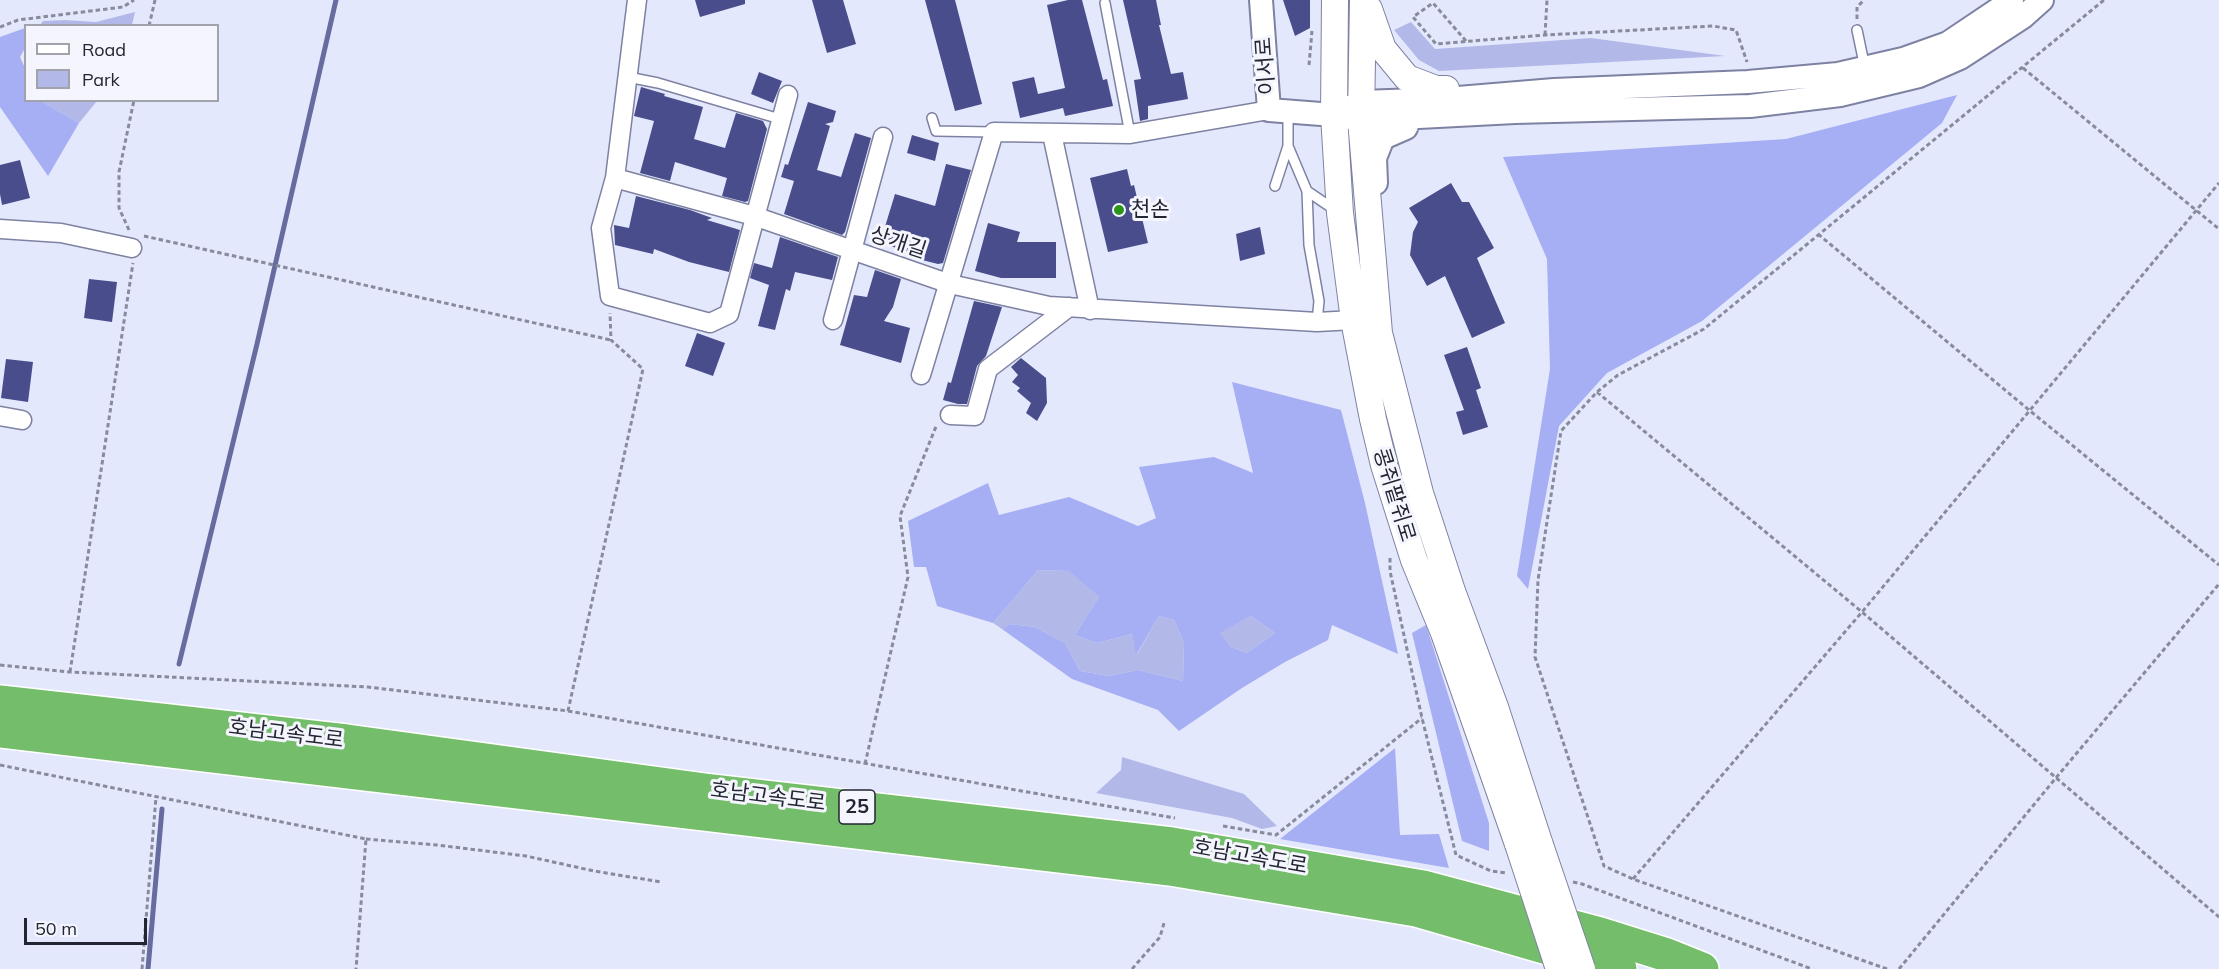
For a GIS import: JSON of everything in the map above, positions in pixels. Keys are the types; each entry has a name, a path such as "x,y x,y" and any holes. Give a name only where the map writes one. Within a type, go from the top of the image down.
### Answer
{"highway":[{"name":"호남고속도로","path":"0,702 346,741 705,790 1172,844 1423,886 1600,934 1667,955 1702,969"},
{"name":"호남고속도로","path":"0,731 1170,869 1416,910 1620,969"}],"main road":[{"name":"콩쥐팥쥐로","path":"1335,0 1334,115 1340,213 1354,320 1384,465 1414,560 1581,969"},
{"name":"콩쥐팥쥐로","path":"1365,0 1361,111 1379,333 1420,493 1452,591 1495,707 1559,969"},
{"path":"1365,0 1383,49 1407,78 1436,89 1446,89 1446,99"}],"street":[{"path":"636,0 615,178 601,228 610,296 710,323 729,314 788,95"},
{"name":"이서로","path":"1261,0 1278,111 1334,115 1361,111"},
{"path":"1361,111 1446,99 1554,90 1748,82 1839,74 1903,59 1948,43 2012,0"},
{"path":"1361,111 1410,118 1515,112 1710,108 1750,106 1840,95 1919,76 1960,58 2023,17 2042,0"},
{"path":"1708,84 1710,108"},
{"path":"921,375 994,132 1130,134 1278,111"},
{"path":"1375,296 1388,281 1379,215 1375,158 1383,138 1406,128 1410,118"},
{"path":"1052,134 1090,310"},
{"path":"834,320 884,137"},
{"name":"상개길","path":"615,178 754,216 852,252 950,284 1049,306 1317,322 1354,320"},
{"path":"0,229 131,240"},
{"path":"950,415 975,416 988,369 1069,308"},
{"path":"0,416 22,420"}],"lane":[{"path":"1105,3 1130,134"},
{"path":"1857,30 1864,68"},
{"path":"628,77 658,83 780,119"},
{"path":"1278,111 1288,146 1307,191 1309,245 1319,301 1317,322"},
{"path":"932,118 936,131 994,132"},
{"path":"1275,186 1288,146"},
{"path":"1307,191 1340,213"}],"path":[{"path":"0,27 18,20 123,7 134,0"},
{"path":"149,24 155,0"},
{"path":"1545,35 1547,0"},
{"path":"1857,30 1857,7 1864,0"},
{"path":"1887,969 1633,879 1604,866 1535,657 1538,580 1561,431 1597,392 1618,375 1704,329 2104,0"},
{"path":"1466,41 1433,3 1413,17 1436,44 1545,35 1713,26 1736,30 1747,61 1748,82"},
{"path":"1309,65 1312,28"},
{"path":"2023,68 2219,229"},
{"path":"70,672 134,257 131,240 119,208 118,172 134,102"},
{"path":"1633,879 1862,612 2219,183"},
{"path":"1818,234 2219,565"},
{"path":"131,240 264,263 611,340 643,369 568,711"},
{"path":"610,296 611,340"},
{"path":"1597,392 1862,612 2219,917"},
{"path":"865,764 908,578 900,516 940,417 950,415"},
{"path":"1899,969 2055,778 2219,584"},
{"path":"0,665 70,672 368,687 568,711 1185,820"},
{"path":"1220,825 1276,835 1422,718"},
{"path":"0,765 366,839 526,856 594,871 661,882"},
{"path":"142,969 156,797"},
{"path":"356,969 366,839"},
{"path":"1132,969 1160,938 1164,923"}],"green space":[{"path":"135,12 132,24 41,24 43,21 65,20 96,22"},
{"path":"1411,22 1435,49 1591,38 1725,56 1439,71 1419,60 1394,30"},
{"path":"44,102 96,102 79,123"},
{"path":"1038,570 1070,571 1099,597 1075,635 1097,643 1132,634 1137,654 1159,616 1174,620 1184,643 1183,681 1138,670 1109,676 1080,671 1065,643 1035,627 1010,624 1002,629 993,623"},
{"path":"1251,616 1275,633 1247,653 1231,647 1219,633"},
{"path":"1122,757 1244,794 1277,826 1262,829 1232,818 1096,793 1121,770"}],"shaded area":[{"path":"24,28 24,50 20,57 24,66 24,102 44,102 79,123 48,176 0,107 0,37"},
{"path":"1957,95 1942,123 1702,321 1607,373 1559,426 1528,589 1517,576 1550,369 1547,259 1503,157 1786,139"},
{"path":"1232,382 1341,410 1365,503 1398,654 1332,625 1328,640 1242,688 1179,731 1158,710 1072,679 1002,629 1010,624 1035,627 1065,643 1080,671 1109,676 1138,670 1183,681 1184,643 1174,620 1159,616 1136,655 1132,634 1097,643 1075,635 1099,597 1069,571 1038,570 993,623 937,606 926,567 914,567 908,521 988,483 999,515 1069,497 1138,526 1156,518 1139,467 1214,457 1253,473","holes":["1251,616 1275,633 1247,653 1231,647 1220,633"]},
{"path":"1426,625 1489,823 1489,851 1462,841 1412,633"},
{"path":"1395,748 1400,835 1439,834 1449,868 1280,839"}],"building":[{"path":"695,0 745,0 745,4 700,17"},
{"path":"812,0 843,0 856,44 827,53"},
{"path":"925,0 955,0 982,104 955,111"},
{"path":"1068,0 1082,0 1103,80 1107,79 1113,106 1065,116 1063,108 1020,118 1012,82 1034,77 1038,94 1065,88 1047,5"},
{"path":"1123,0 1156,0 1161,25 1159,25 1171,74 1183,72 1188,99 1148,106 1148,119 1140,121 1134,80 1141,79"},
{"path":"1283,0 1310,0 1310,28 1295,36"},
{"path":"759,72 782,81 773,103 751,94"},
{"path":"641,87 703,107 694,139 725,148 736,113 763,121 767,129 748,201 722,196 727,178 675,162 670,181 640,173 654,121 634,116"},
{"path":"808,102 836,111 833,122 825,124 830,126 817,170 841,177 855,133 871,138 845,232 842,235 784,214 794,181 781,177 785,164 788,165"},
{"path":"912,135 939,143 935,161 907,153"},
{"path":"20,160 30,198 2,205 0,165"},
{"path":"946,164 971,170 943,263 922,260 923,256 880,243 895,194 935,206"},
{"name":"천손","path":"1127,169 1131,186 1134,185 1148,243 1108,252 1090,178"},
{"path":"1451,183 1462,202 1469,202 1494,248 1477,258 1505,323 1472,338 1445,276 1427,286 1410,255 1413,232 1418,222 1409,208"},
{"path":"636,196 690,210 712,218 707,220 740,230 729,272 689,262 654,249 653,254 615,245 614,225 629,228"},
{"path":"988,223 1020,232 1017,242 1056,242 1056,278 1001,278 975,271"},
{"path":"1260,227 1265,254 1240,261 1236,234"},
{"path":"780,237 838,257 832,280 795,272 790,291 786,289 775,330 758,326 769,285 750,278 754,263 772,268"},
{"path":"875,270 901,279 893,307 884,321 910,328 901,363 840,345 854,295 867,297"},
{"path":"89,279 117,282 112,322 84,318"},
{"path":"974,301 1002,307 986,356 977,366 967,404 958,404 943,400 948,382 951,383"},
{"path":"697,333 725,343 713,376 685,366"},
{"path":"1467,347 1481,388 1476,390 1488,427 1463,435 1456,412 1464,410 1444,355"},
{"path":"1021,358 1046,378 1047,403 1037,421 1026,413 1031,403 1017,391 1020,388 1012,382 1018,375 1011,367"},
{"path":"6,359 33,362 28,402 1,398"}],"waterway":[{"path":"179,664 257,344 336,0"},
{"path":"148,969 162,809"}],"place":[{"name":"천손","path":"1119,210"}]}
